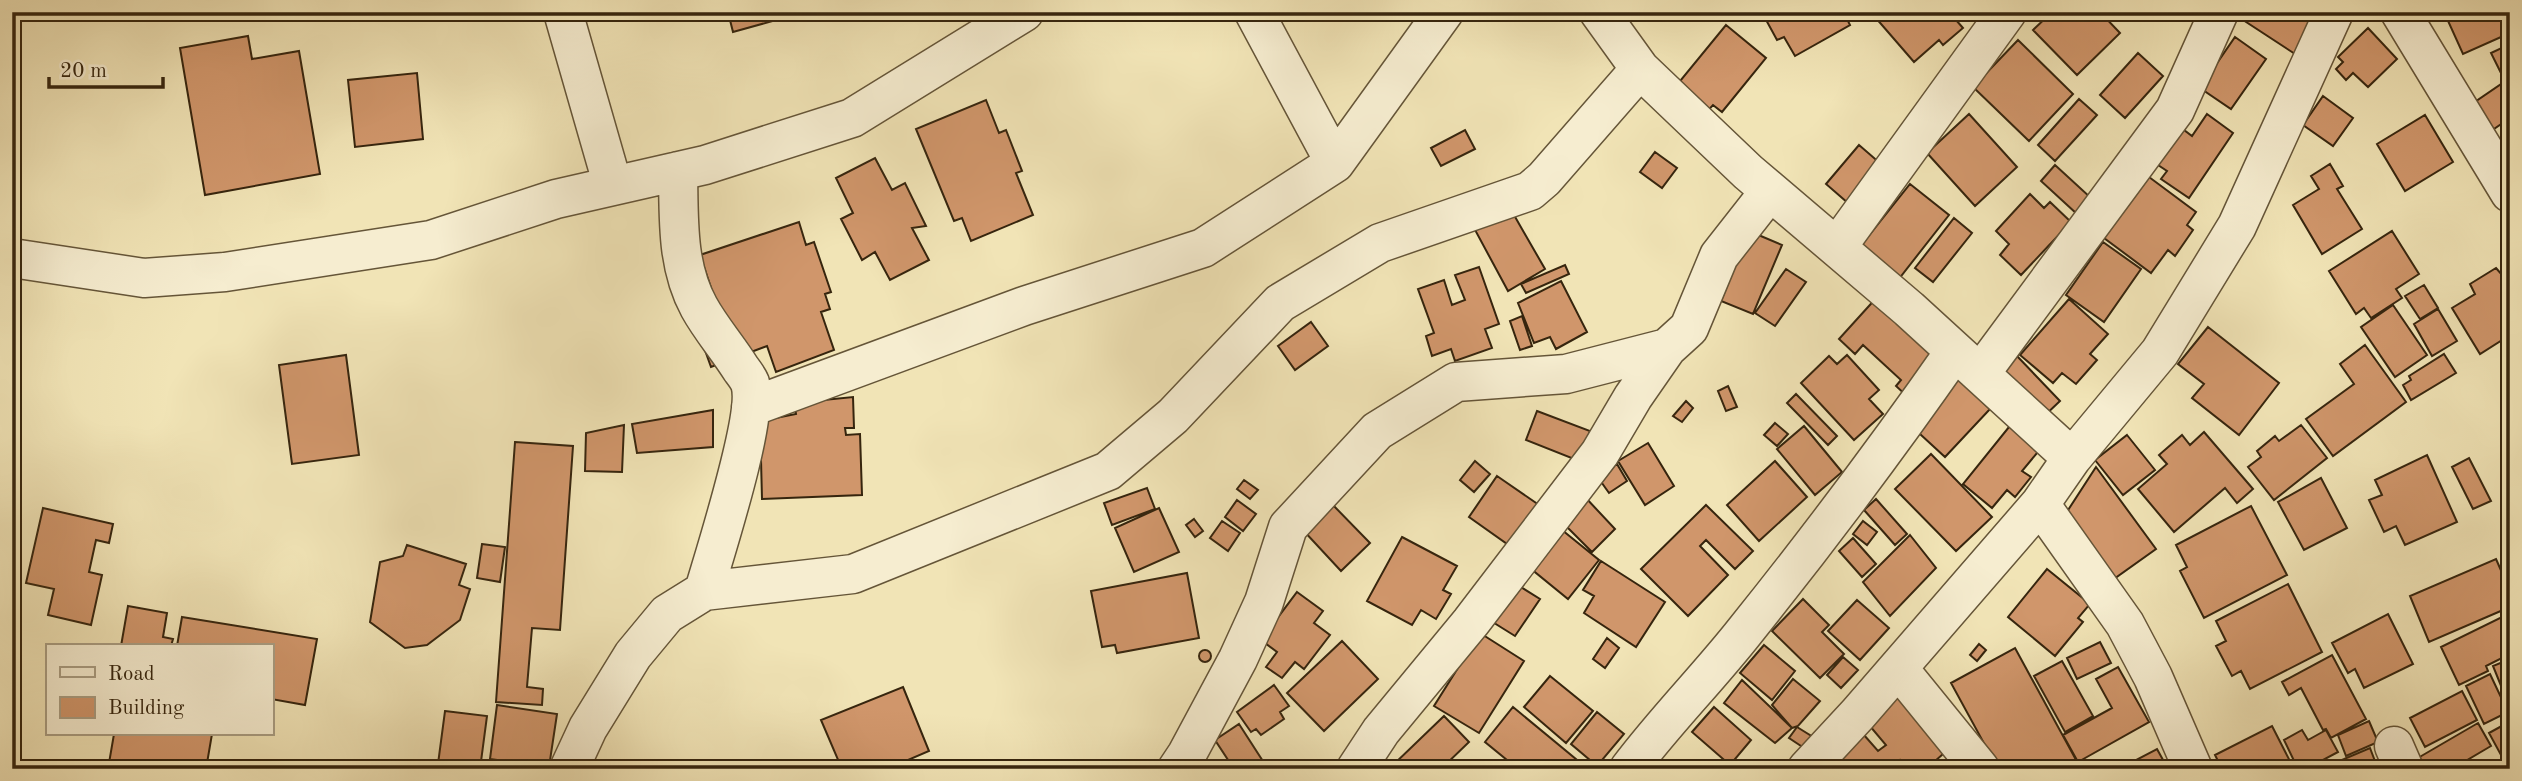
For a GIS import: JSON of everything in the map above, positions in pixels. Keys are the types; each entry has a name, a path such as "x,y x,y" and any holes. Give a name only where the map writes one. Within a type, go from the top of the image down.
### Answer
{"street":[{"path":"563,12 613,186"},
{"path":"12,258 144,278 225,272 431,240 556,199 705,165 852,118 1024,12"},
{"path":"1254,12 1335,163"},
{"path":"751,407 1024,306 1203,248 1335,163 1444,12"},
{"path":"1599,12 1640,69 1770,191 1909,309 2072,458"},
{"path":"1837,247 2007,12"},
{"path":"1629,769 1658,730 1744,633 1898,433 1968,363 2175,110 2219,12"},
{"path":"1807,769 2040,505 2072,458 2160,352 2237,226 2334,12"},
{"path":"2400,12 2510,193"},
{"path":"569,769 588,728 633,655 667,614 704,591 853,575 1108,471 1173,416 1280,303 1380,243 1530,191 1544,179 1640,69"},
{"path":"678,171 680,239 687,279 700,308 750,383 751,407 745,440 704,591"},
{"path":"1356,769 1381,731 1471,622 1600,453 1633,397 1667,348 1689,328 1720,256 1770,191"},
{"path":"1177,769 1238,659 1264,602 1288,527 1377,431 1456,382 1566,374 1667,348"},
{"path":"2040,505 2125,624 2153,677 2193,769"},
{"path":"1898,668 1980,769"}],"building":[{"path":"728,12 788,12 787,17 733,32"},
{"path":"1771,12 1855,12 1846,17 1850,25 1795,56 1784,37 1777,40 1765,18 1772,15"},
{"path":"1880,12 1949,12 1963,28 1943,45 1939,40 1914,62 1875,17"},
{"path":"2052,12 2100,12 2120,33 2077,75 2033,30"},
{"path":"2240,12 2324,12 2295,54 2237,16"},
{"path":"2444,12 2510,12 2510,33 2463,54"},
{"path":"1726,25 1766,58 1722,112 1713,105 1702,117 1671,92"},
{"path":"2368,28 2397,59 2368,87 2353,73 2346,80 2336,69 2343,62 2338,57"},
{"path":"248,36 252,59 299,51 320,174 205,195 180,48"},
{"path":"2235,37 2266,59 2231,109 2200,88"},
{"path":"2018,40 2073,94 2029,141 1973,87"},
{"path":"2510,44 2510,68 2501,73 2491,53"},
{"path":"2138,53 2163,76 2125,118 2100,95"},
{"path":"417,73 423,139 355,147 348,80"},
{"path":"2510,78 2510,118 2485,135 2466,108"},
{"path":"2323,96 2353,118 2333,146 2303,125"},
{"path":"2079,99 2097,115 2055,161 2038,145"},
{"path":"986,100 999,133 1006,130 1022,171 1016,173 1033,215 971,241 962,218 954,221 916,129"},
{"path":"1969,114 2017,167 1975,206 1927,153"},
{"path":"2207,114 2233,133 2189,198 2161,179 2167,171 2155,163 2180,127 2192,136"},
{"path":"2425,115 2453,162 2405,191 2377,144"},
{"path":"1465,130 1475,149 1441,166 1431,148"},
{"path":"1859,145 1881,164 1848,203 1826,184"},
{"path":"1655,152 1677,168 1662,188 1640,172"},
{"path":"875,158 892,190 905,183 926,226 912,228 929,260 890,280 875,252 862,260 841,219 853,213 836,178"},
{"path":"2330,164 2343,186 2337,189 2362,229 2322,254 2293,205 2319,189 2311,176"},
{"path":"2055,165 2091,198 2077,214 2041,181"},
{"path":"2149,177 2196,212 2187,225 2193,230 2175,256 2168,250 2151,273 2104,238"},
{"path":"1910,184 1949,215 1898,280 1859,248"},
{"path":"2030,194 2044,208 2050,202 2071,222 2021,275 2000,255 2009,244 1996,231"},
{"path":"1510,208 1545,269 1508,291 1474,228"},
{"path":"1954,218 1972,233 1933,282 1915,268"},
{"path":"799,222 806,245 814,242 831,292 825,294 830,309 821,312 834,350 776,372 767,346 711,367 692,314 713,294 700,255"},
{"path":"1749,231 1782,245 1753,314 1721,301"},
{"path":"2392,231 2419,274 2396,289 2402,298 2371,318 2364,308 2356,314 2329,271"},
{"path":"2103,242 2141,269 2104,322 2066,295"},
{"path":"1565,265 1569,274 1526,293 1521,284"},
{"path":"1479,267 1499,324 1485,329 1492,348 1455,361 1451,349 1432,356 1426,336 1434,333 1418,289 1444,280 1452,305 1465,300 1455,275"},
{"path":"2496,268 2502,275 2510,270 2510,335 2480,354 2452,308 2475,294 2470,284"},
{"path":"1786,269 1806,282 1775,326 1755,313"},
{"path":"1561,281 1587,332 1556,349 1550,337 1534,343 1518,303"},
{"path":"2424,285 2438,308 2420,319 2405,296"},
{"path":"1878,296 1945,358 1909,398 1896,386 1901,380 1863,345 1855,354 1839,339"},
{"path":"2069,299 2108,334 2090,354 2097,360 2076,384 2062,373 2053,383 2020,355"},
{"path":"2393,305 2427,355 2395,377 2361,327"},
{"path":"2438,309 2457,341 2432,356 2414,324"},
{"path":"1522,316 1532,346 1520,350 1510,321"},
{"path":"1311,322 1328,346 1295,370 1278,346"},
{"path":"2208,327 2279,383 2239,435 2192,398 2204,384 2178,364"},
{"path":"2365,345 2406,402 2333,456 2306,419 2354,384 2340,364"},
{"path":"2444,354 2456,373 2411,400 2403,385 2411,380 2409,376"},
{"path":"346,355 359,455 292,464 279,365"},
{"path":"1847,355 1879,390 1869,399 1883,414 1854,440 1801,383 1829,356 1837,364"},
{"path":"2017,356 2060,401 2041,419 1999,374"},
{"path":"1953,374 1990,409 1945,457 1908,423"},
{"path":"1728,386 1737,407 1726,411 1718,391"},
{"path":"1796,394 1837,436 1828,445 1787,403"},
{"path":"853,397 854,428 845,428 846,435 860,434 862,495 762,499 760,421 796,414 794,403"},
{"path":"1686,401 1693,408 1682,422 1673,416"},
{"path":"713,410 713,447 637,453 632,424"},
{"path":"1537,411 1590,431 1579,461 1526,440"},
{"path":"2013,422 2042,447 2022,471 2031,477 2015,497 2007,490 1992,508 1963,484"},
{"path":"1775,423 1788,434 1777,446 1764,435"},
{"path":"624,425 622,472 585,471 586,433"},
{"path":"2301,425 2327,458 2274,500 2248,467 2261,457 2257,451 2275,436 2279,441"},
{"path":"1804,426 1842,472 1815,495 1777,449"},
{"path":"2204,432 2253,489 2237,503 2225,488 2174,532 2138,489 2167,464 2159,455 2182,435 2190,445"},
{"path":"2127,435 2155,470 2123,495 2095,460"},
{"path":"515,442 573,446 560,630 532,628 527,687 543,689 542,705 496,702"},
{"path":"1648,443 1674,486 1645,505 1618,461"},
{"path":"1931,454 1992,517 1956,551 1895,489"},
{"path":"2427,455 2457,522 2405,545 2396,526 2384,532 2369,500 2382,495 2375,480"},
{"path":"2469,458 2491,501 2473,509 2452,467"},
{"path":"1475,461 1490,474 1474,492 1460,480"},
{"path":"1775,461 1807,497 1759,541 1727,505"},
{"path":"1617,464 1627,481 1609,493 1597,476"},
{"path":"2096,467 2156,549 2104,586 2059,524"},
{"path":"1497,476 1539,505 1510,546 1469,517"},
{"path":"2321,478 2347,528 2304,550 2278,502"},
{"path":"1244,480 1258,490 1250,499 1237,489"},
{"path":"1147,488 1155,509 1112,525 1104,503"},
{"path":"1585,497 1615,529 1592,552 1561,521"},
{"path":"1876,499 1907,534 1895,545 1864,510"},
{"path":"1237,500 1256,514 1243,531 1225,517"},
{"path":"1330,502 1370,543 1341,571 1302,529"},
{"path":"1706,505 1753,551 1735,569 1706,540 1700,546 1728,575 1688,616 1641,569"},
{"path":"2251,506 2287,575 2204,618 2180,571 2187,567 2176,545"},
{"path":"43,508 113,524 109,543 96,540 89,572 102,575 91,625 48,615 54,589 26,583"},
{"path":"1159,508 1179,552 1134,572 1115,528"},
{"path":"1194,519 1203,531 1195,537 1186,525"},
{"path":"1222,521 1240,533 1228,551 1210,538"},
{"path":"1863,521 1877,532 1867,545 1853,534"},
{"path":"1562,530 1599,560 1568,599 1530,568"},
{"path":"1910,535 1936,568 1890,616 1863,582"},
{"path":"1402,537 1457,566 1443,590 1451,594 1436,619 1421,610 1412,625 1367,601"},
{"path":"1853,538 1876,564 1862,577 1839,551"},
{"path":"482,544 505,547 500,582 477,578"},
{"path":"407,545 466,564 459,585 470,589 460,620 427,645 405,648 370,622 380,562 403,556"},
{"path":"2496,559 2510,591 2510,607 2429,642 2410,596"},
{"path":"1601,561 1665,602 1636,647 1584,613 1594,596 1583,590"},
{"path":"2047,569 2090,604 2078,618 2083,622 2055,656 2008,617"},
{"path":"1187,573 1199,638 1117,653 1115,645 1102,647 1091,591"},
{"path":"1516,584 1540,599 1515,636 1491,621"},
{"path":"2288,584 2322,652 2250,689 2241,671 2232,676 2216,646 2226,641 2216,621"},
{"path":"1297,592 1323,611 1314,623 1330,635 1304,669 1295,662 1282,678 1266,667 1277,652 1261,640"},
{"path":"1803,599 1829,625 1822,632 1844,654 1820,678 1772,631"},
{"path":"1857,600 1889,628 1860,660 1828,631"},
{"path":"128,606 167,613 163,637 173,639 172,644 121,644"},
{"path":"2388,614 2413,664 2364,688 2355,669 2348,673 2332,643"},
{"path":"2504,616 2510,627 2510,654 2486,666 2488,671 2459,685 2441,647"},
{"path":"182,617 317,639 305,705 273,699 273,644 177,644"},
{"path":"1480,633 1524,661 1479,733 1434,706"},
{"path":"1607,638 1619,648 1605,668 1593,659"},
{"path":"1342,641 1378,679 1324,731 1287,693"},
{"path":"2100,642 2111,663 2077,679 2067,658"},
{"path":"1979,644 1986,650 1977,661 1970,655"},
{"path":"1764,645 1795,671 1772,700 1740,673"},
{"path":"2015,648 2081,769 1998,769 1951,683"},
{"path":"1205,650 1211,656 1205,662 1199,656"},
{"path":"2332,655 2366,719 2331,738 2326,729 2323,730 2301,688 2289,695 2282,682"},
{"path":"1843,657 1858,670 1841,688 1827,675"},
{"path":"2510,659 2510,708 2493,666"},
{"path":"2062,661 2093,716 2065,732 2034,676"},
{"path":"2118,667 2149,722 2078,762 2063,735 2112,708 2096,679"},
{"path":"2490,674 2508,712 2484,724 2466,686"},
{"path":"1550,676 1593,711 1566,743 1524,707"},
{"path":"1793,679 1820,701 1798,726 1792,728 1772,705"},
{"path":"1742,680 1792,728 1775,743 1724,703"},
{"path":"1274,685 1289,706 1280,712 1284,719 1261,735 1256,729 1251,732 1237,712"},
{"path":"903,687 929,751 887,769 842,769 821,720"},
{"path":"1898,688 1951,747 1926,769 1907,769 1900,760 1890,769 1849,769 1839,758 1864,735 1878,751 1886,745 1864,719"},
{"path":"2462,691 2477,720 2425,747 2410,718"},
{"path":"497,705 557,714 549,767 490,759"},
{"path":"1513,707 1588,769 1518,769 1485,742"},
{"path":"1714,707 1751,740 1730,765 1692,732"},
{"path":"445,711 487,716 480,769 424,769 424,763 438,764"},
{"path":"1597,712 1624,734 1597,766 1571,744"},
{"path":"1444,716 1469,742 1441,769 1392,769 1391,767"},
{"path":"2369,721 2378,742 2346,756 2338,735"},
{"path":"2509,722 2510,751 2501,755 2489,733"},
{"path":"2478,723 2491,746 2452,769 2415,769 2411,762"},
{"path":"1239,724 1268,769 1234,769 1215,740"},
{"path":"2272,726 2294,769 2222,769 2215,755"},
{"path":"1797,727 1813,737 1804,748 1789,738"},
{"path":"2302,730 2308,740 2326,730 2338,752 2306,769 2298,769 2284,740"},
{"path":"114,736 212,736 206,769 108,769"},
{"path":"2370,748 2378,769 2332,769 2330,765"},
{"path":"2157,749 2168,769 2119,769"}]}
